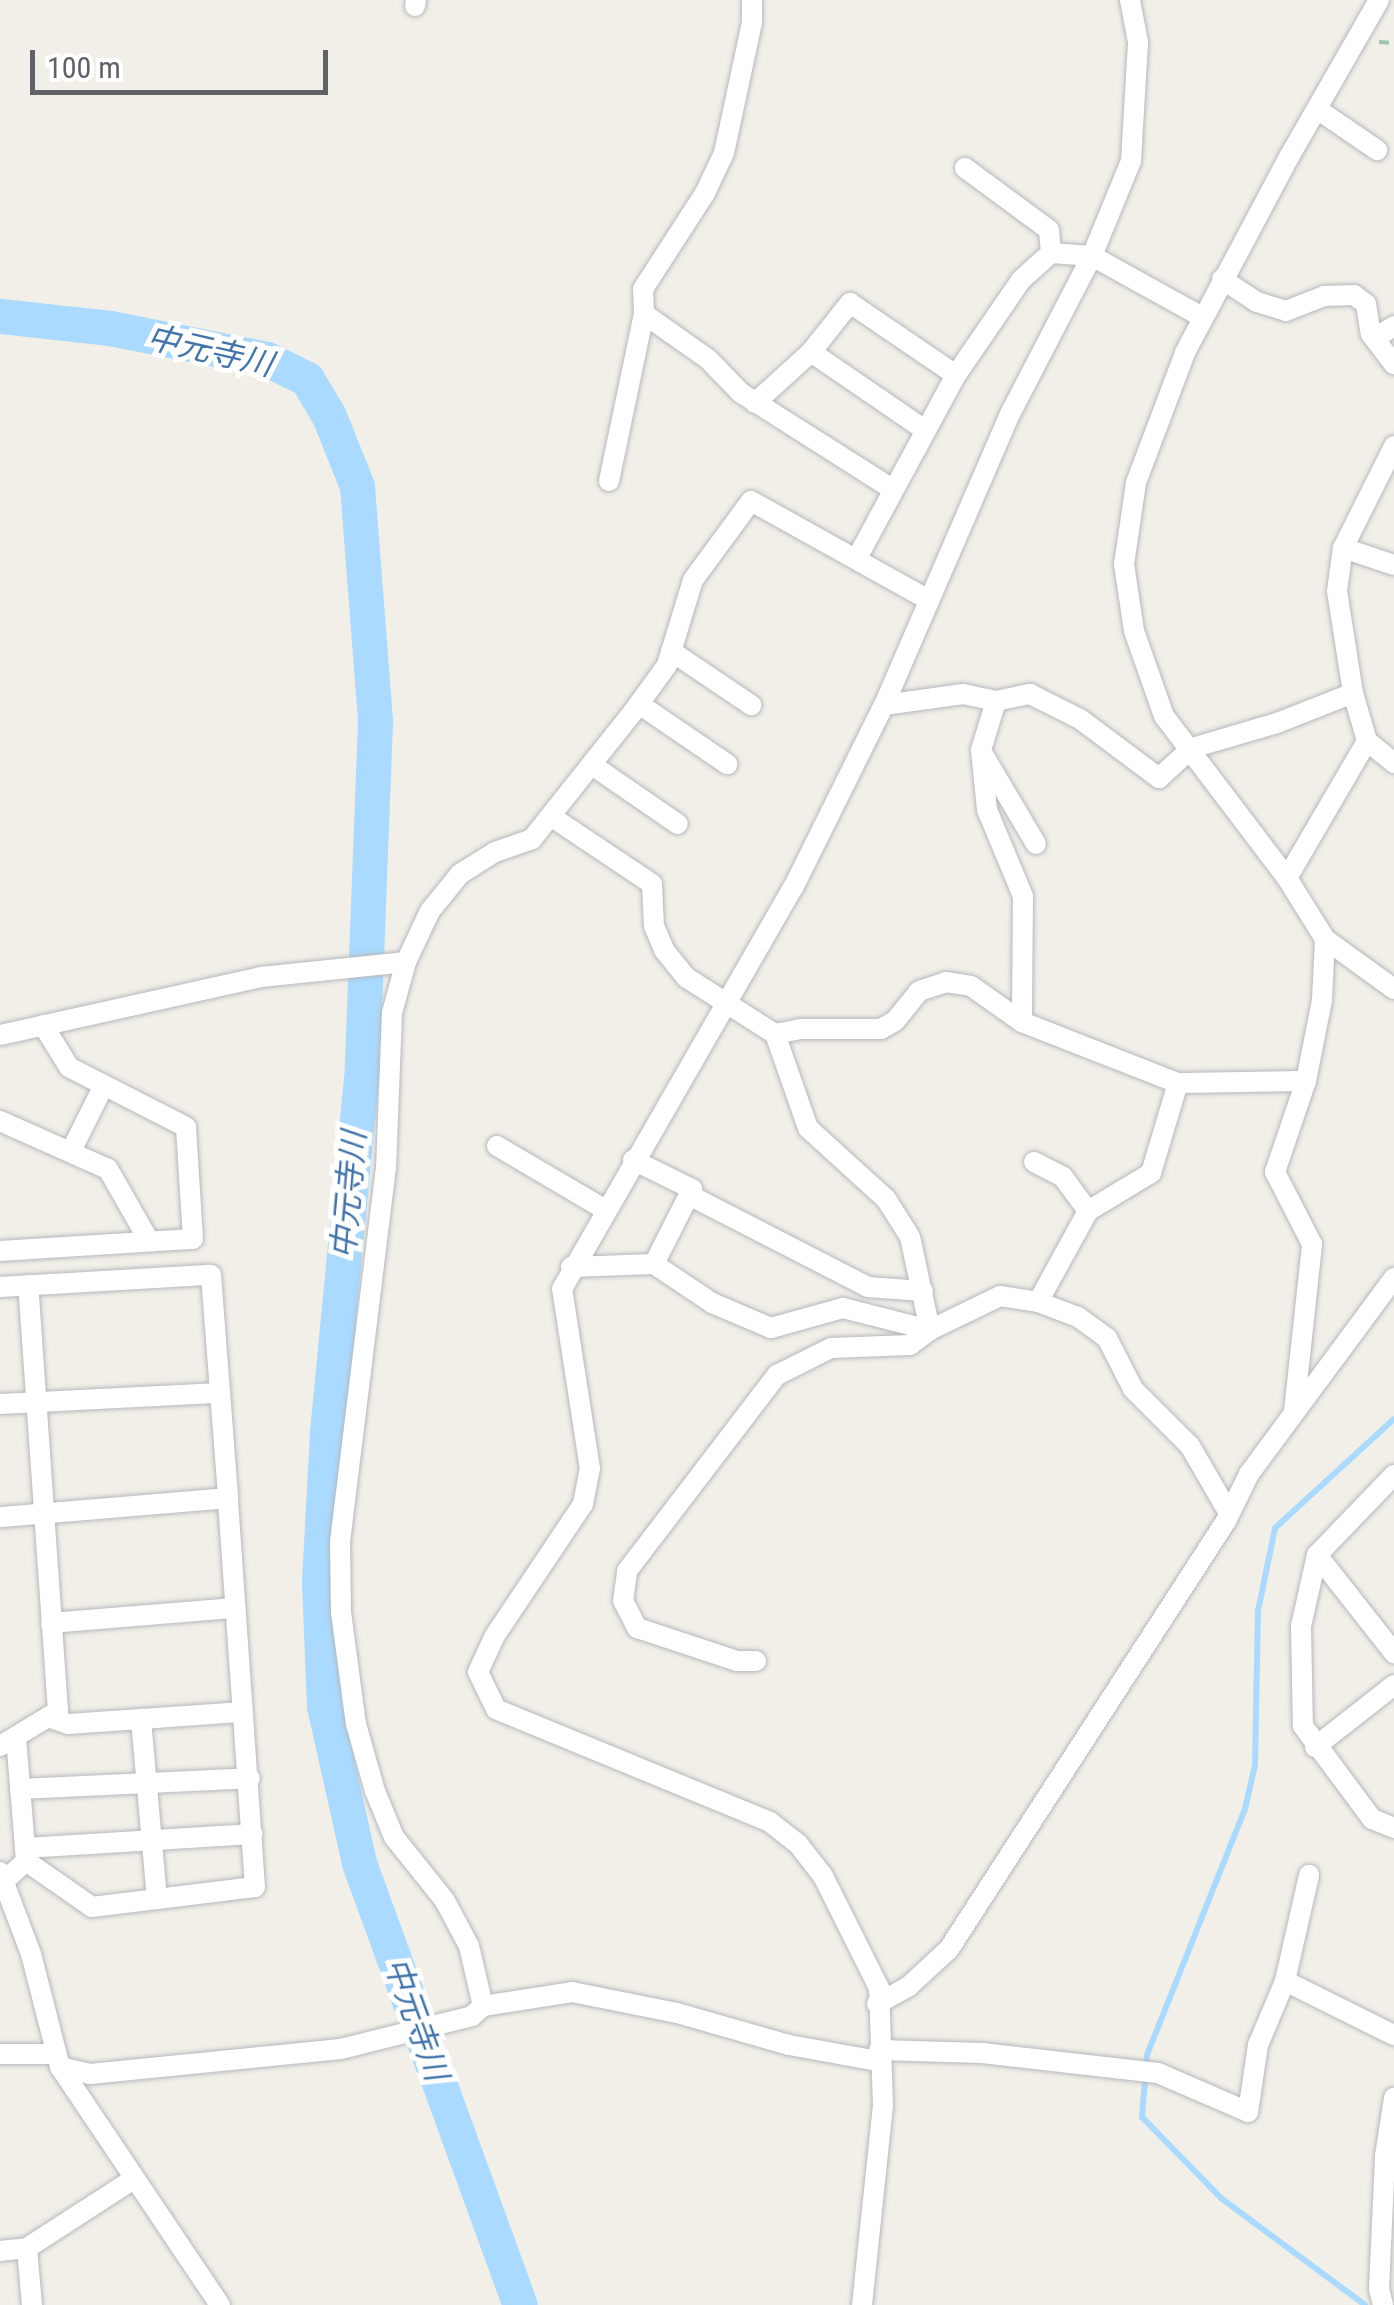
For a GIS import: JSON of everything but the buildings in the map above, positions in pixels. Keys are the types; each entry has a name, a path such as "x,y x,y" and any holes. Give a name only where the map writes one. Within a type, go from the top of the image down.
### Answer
{"street":[{"path":"609,481 644,314 643,290 704,194 724,153 752,22 752,0"},
{"path":"862,2305 883,2106 878,1988 823,1876 770,1822 531,1727 496,1709 478,1672 494,1637 583,1504 590,1469 562,1289 571,1267 794,888 884,705 1010,414 1092,256 1131,161 1138,42 1130,0"},
{"path":"1379,0 1202,317 1136,483 1124,564 1125,596 1147,677 1164,716 1287,878 1324,939 1394,989"},
{"path":"1318,109 1377,150"},
{"path":"966,168 1049,230 1047,242 1051,253"},
{"path":"856,558 956,375 1021,280 1051,253 1092,256 1202,317"},
{"path":"1222,279 1257,302 1286,311 1324,296 1354,294 1366,304 1375,338 1394,364"},
{"path":"756,402 810,352 850,303 956,375"},
{"path":"644,314 708,358 756,402 892,490"},
{"path":"1375,338 1394,326"},
{"path":"810,352 925,430"},
{"path":"1394,446 1344,548 1337,591 1353,693 1368,741 1394,763"},
{"path":"478,2011 468,1946 445,1900 394,1837 374,1792 356,1724 341,1612 340,1541 386,1167 396,963 460,874 495,852 532,839 639,704 671,651 693,580 751,501 929,600"},
{"path":"1344,548 1394,565"},
{"path":"671,651 751,705"},
{"path":"884,705 963,694 996,701 1030,694 1048,700 1159,778 1192,748 1277,723 1353,693"},
{"path":"996,701 981,750 987,810 1023,896 1022,1022"},
{"path":"639,704 726,764"},
{"path":"1287,878 1368,741"},
{"path":"981,750 1036,844"},
{"path":"592,765 678,824"},
{"path":"552,817 652,884 654,926 664,950 687,978 775,1034 808,1128 886,1199 910,1237 930,1330"},
{"path":"1294,1414 1312,1244 1275,1172 1306,1082 1322,1000 1324,939"},
{"path":"0,1034 260,977 396,963"},
{"path":"775,1034 800,1029 880,1029 896,1021 919,992 946,982 972,986 1022,1022 1178,1083 1306,1082"},
{"path":"0,1252 192,1238 186,1127 69,1067 43,1026"},
{"path":"1038,1302 1088,1211 1151,1173 1178,1083"},
{"path":"72,1151 103,1087"},
{"path":"0,1121 108,1169 154,1241 161,1278"},
{"path":"497,1146 604,1210"},
{"path":"633,1160 692,1189 654,1264"},
{"path":"1034,1162 1063,1177 1088,1211"},
{"path":"690,1195 868,1287 923,1291"},
{"path":"571,1267 654,1264 712,1303 771,1328 843,1308 930,1330"},
{"path":"0,1288 28,1285 211,1275 255,1887 92,1906 25,1855 20,1789 8,1741 58,1710 28,1285"},
{"path":"877,2004 909,1986 949,1950 1230,1513 1249,1474 1394,1278"},
{"path":"756,1661 737,1662 637,1628 623,1601 627,1572 777,1376 831,1348 910,1344 1000,1296 1038,1302 1078,1317 1107,1338 1134,1389 1190,1446 1230,1513"},
{"path":"0,1404 220,1393"},
{"path":"1394,1475 1317,1555 1301,1626 1303,1726 1314,1747 1372,1819 1394,1828"},
{"path":"0,1517 228,1498"},
{"path":"1317,1555 1394,1653"},
{"path":"52,1622 234,1608"},
{"path":"1314,1747 1394,1685"},
{"path":"48,1717 68,1724 240,1712"},
{"path":"141,1719 158,1899"},
{"path":"20,1789 250,1778"},
{"path":"210,2301 58,2060 31,1954 2,1876 25,1855 152,1840 252,1834"},
{"path":"0,2054 58,2060 90,2074 341,2049 478,2011 572,1992 678,2013 790,2045 878,2056 982,2054 1158,2073 1248,2112 1258,2045 1284,1982 1309,1875"},
{"path":"1284,1982 1394,2035"},
{"path":"1382,2305 1379,2289 1385,2156 1394,2098"},
{"path":"0,2250 27,2248 132,2180"},
{"path":"27,2248 32,2305"}],"waterway":[{"name":"中元寺川","path":"0,316 110,328 267,359 307,379 329,416 357,486 375,722 362,1068 327,1433 319,1582 324,1706 359,1863 520,2305"},
{"path":"1365,2305 1221,2198 1142,2117 1147,2055 1245,1809 1255,1765 1258,1611 1275,1528 1394,1419"}]}
